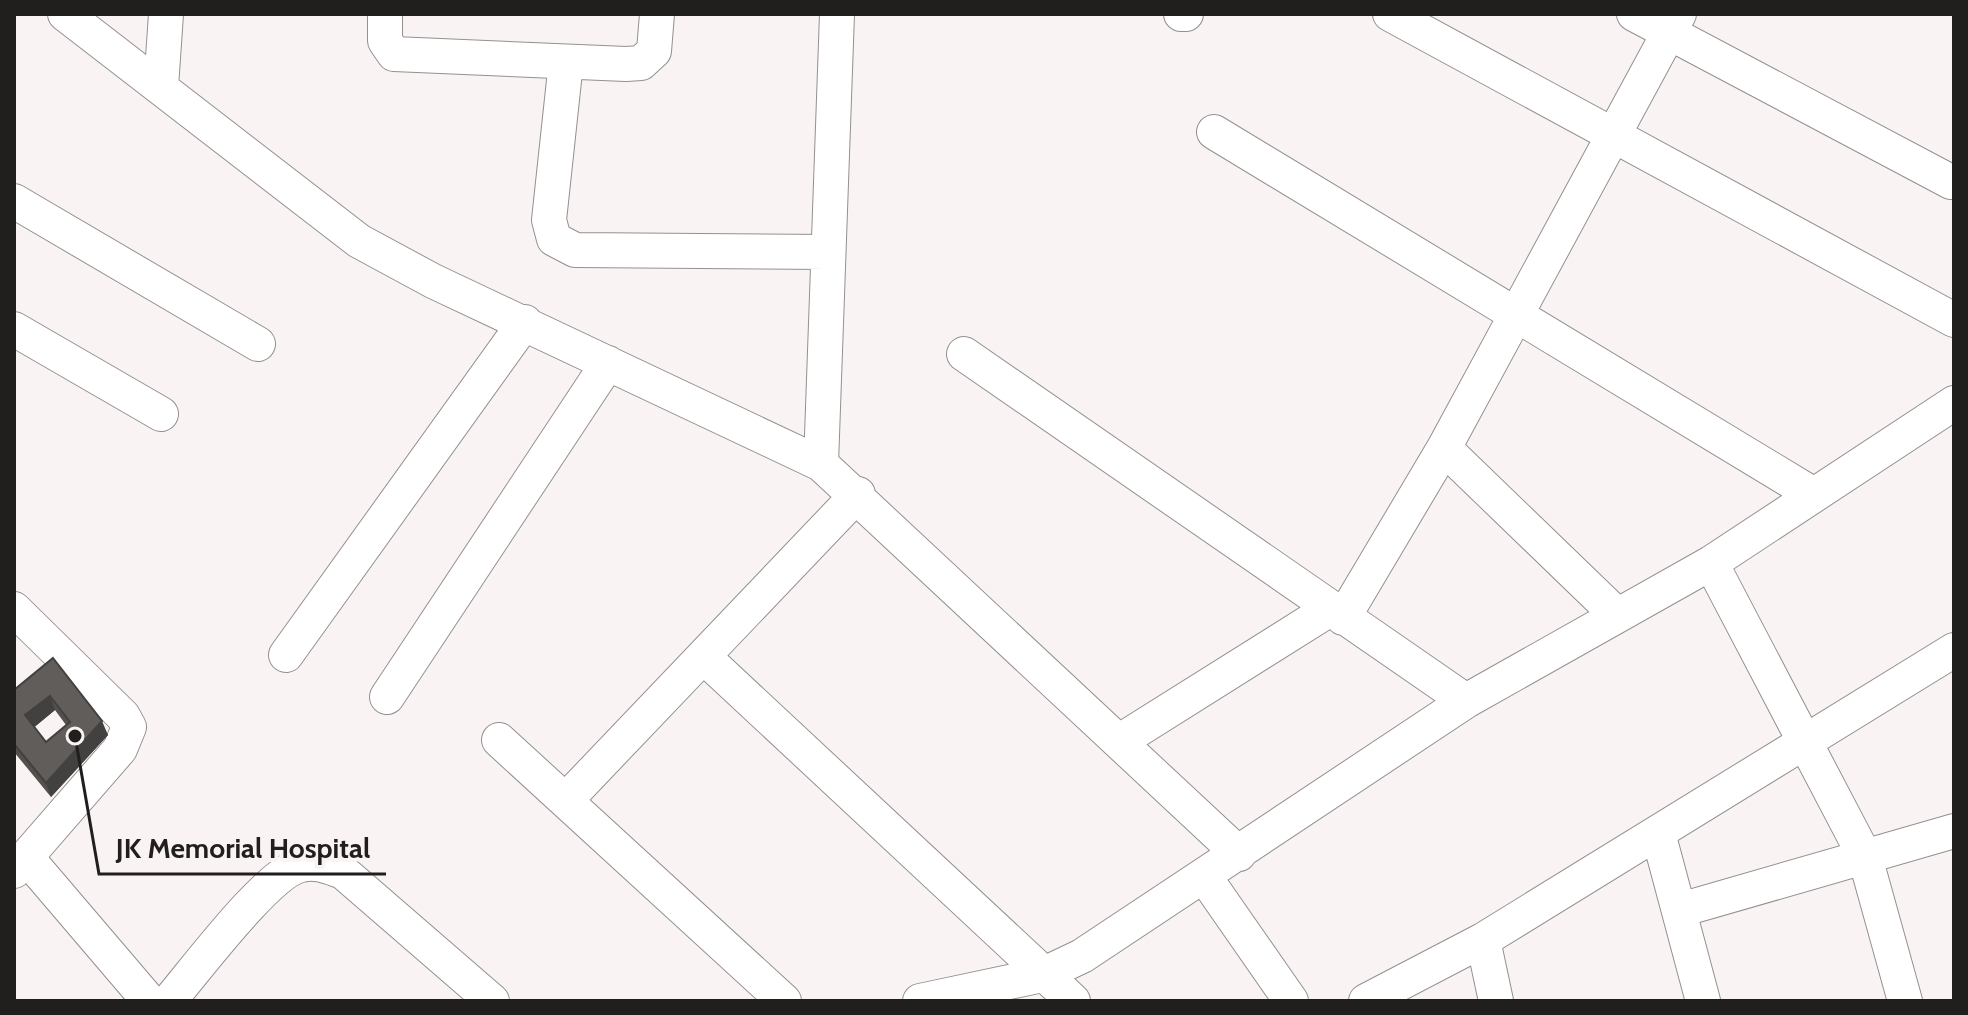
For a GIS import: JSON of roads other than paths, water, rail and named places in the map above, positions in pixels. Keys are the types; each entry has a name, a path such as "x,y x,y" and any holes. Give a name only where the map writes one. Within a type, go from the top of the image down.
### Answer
{"street":[{"path":"65,14 359,241 433,281 821,464 858,494 1239,854"},
{"path":"161,87 166,14"},
{"path":"385,14 385,41 394,54 641,63 654,51 657,14"},
{"path":"821,464 837,14"},
{"path":"1390,14 1954,320"},
{"path":"1634,14 1674,23 1951,182"},
{"path":"1120,741 1337,614 1444,448 1674,23"},
{"path":"566,62 549,220 554,239 575,250 827,252"},
{"path":"1214,132 1814,495"},
{"path":"14,201 258,344"},
{"path":"286,655 525,322"},
{"path":"14,329 161,414"},
{"path":"964,354 1466,701"},
{"path":"387,697 608,363"},
{"path":"920,1001 1042,975 1082,956 1466,701 1711,563 1954,403"},
{"path":"1444,448 1617,615"},
{"path":"566,800 858,494"},
{"path":"1711,563 1865,857 1905,1001"},
{"path":"14,609 123,716 129,727 120,749 20,864 149,1001"},
{"path":"1366,1001 1483,940 1803,740 1954,650"},
{"path":"704,657 1073,1001"},
{"path":"499,740 784,1001"},
{"path":"1680,910 1954,831"},
{"path":"1658,833 1703,1001"},
{"path":"169,1001 274,879 299,865 319,863 343,872 492,1001"},
{"path":"1204,876 1291,1001"},
{"path":"1483,940 1496,1001"}],"place":[{"name":"JK Memorial Hospital","path":"75,736"}]}
